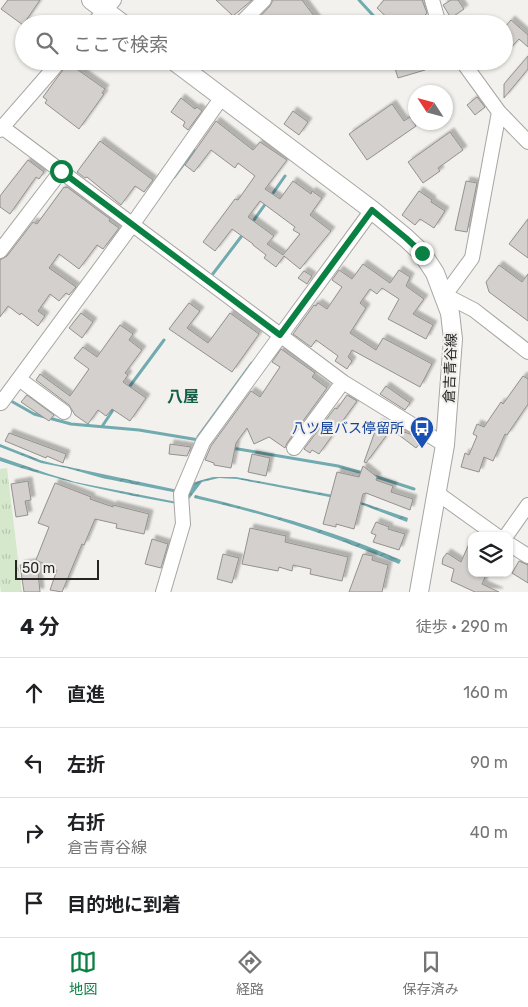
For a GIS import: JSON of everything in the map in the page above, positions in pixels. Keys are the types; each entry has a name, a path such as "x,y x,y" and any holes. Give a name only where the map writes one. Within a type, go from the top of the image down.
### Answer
{"main road":[{"path":"103,3 114,15"},
{"name":"倉吉青谷線","path":"186,70 372,210 422,253 435,273 450,313 453,339 444,446 419,592"}],"street":[{"path":"249,15 264,0"},
{"path":"432,0 437,15"},
{"path":"97,15 103,3"},
{"path":"52,70 1,128 343,382 444,446"},
{"path":"469,70 499,112 528,142"},
{"path":"1,403 132,225 222,96"},
{"path":"499,112 472,258 444,295 474,310 528,352"},
{"path":"0,251 61,171"},
{"path":"164,592 183,524 181,494 202,442 372,210"},
{"path":"19,379 64,412"},
{"path":"294,448 343,382"},
{"path":"437,493 491,532"},
{"path":"509,532 528,506"},
{"path":"513,547 528,556"}],"green space":[{"path":"7,468 22,592 1,592 0,585 0,469"}],"water":[{"path":"0,444 40,460 178,490 178,493 102,478 41,463 0,447"},
{"path":"0,457 75,482 177,502 177,504 109,491 66,480 0,461"},
{"path":"213,477 236,477 333,495 355,500 408,518 407,522 355,502 237,479 219,478 202,482 186,503 183,497 195,482"},
{"path":"195,495 300,523 351,540 401,560 399,564 324,535 272,518 194,498"}],"building":[{"path":"8,0 40,0 30,15 15,15 15,19 1,9"},
{"path":"216,0 252,0 234,15"},
{"path":"273,0 302,0 313,15 262,15"},
{"path":"384,0 422,0 427,13 425,15 384,15 377,8"},
{"path":"451,0 458,0 464,9 455,15 449,15 443,5"},
{"path":"513,22 528,35 528,47 519,39 513,45"},
{"path":"528,56 528,69 504,98 504,84"},
{"path":"63,70 78,70 105,89 102,93 104,94 79,129 45,103 47,100 43,97"},
{"path":"396,70 425,70 398,78"},
{"path":"477,97 485,107 475,115 467,105"},
{"path":"181,98 195,109 197,107 202,111 188,130 183,126 185,122 171,112"},
{"path":"392,104 404,121 408,118 408,130 410,130 367,160 349,134"},
{"path":"293,111 308,122 299,135 284,124"},
{"path":"216,121 253,150 260,142 287,160 265,189 280,199 293,181 311,194 312,191 322,198 310,215 331,231 300,269 284,256 276,267 264,258 266,255 232,229 215,251 203,242 255,176 238,163 235,168 211,150 194,172 185,165","holes":["260,201 295,227 293,230 300,234 283,255 267,244 274,236 248,217"]},
{"path":"450,132 463,150 438,168 440,171 423,183 408,162"},
{"path":"100,141 153,180 144,192 135,186 121,205 87,177 85,178 77,172"},
{"path":"28,160 44,172 39,179 36,177 10,214 0,207 0,196"},
{"path":"466,181 477,183 467,232 455,230"},
{"path":"64,187 67,187 110,219 109,221 119,228 103,249 97,245 79,269 59,254 49,268 76,287 69,295 66,293 59,301 50,294 38,311 45,316 38,326 8,306 0,317 0,260 7,256 33,222 37,224"},
{"path":"419,191 445,211 434,228 420,219 415,225 402,215"},
{"path":"528,219 528,258 509,244"},
{"path":"363,264 390,283 399,270 410,277 406,286 424,299 413,314 433,325 426,339 388,319 399,299 382,288 377,294 370,289 360,303 366,308 350,333 376,350 383,338 432,364 420,387 352,350 348,357 352,361 347,369 335,361 338,356 316,340 311,347 293,334 314,305 316,306 318,303 327,309 342,287 332,280 339,270 352,279"},
{"path":"499,265 522,282 528,274 528,321 489,292 486,282"},
{"path":"304,271 312,276 307,284 298,278"},
{"path":"189,303 200,311 187,328 208,343 230,313 259,334 232,372 169,329"},
{"path":"81,313 93,322 82,338 69,328"},
{"path":"120,325 133,334 129,340 142,350 125,373 128,375 123,382 146,398 130,421 112,409 106,416 98,410 88,424 75,415 69,405 36,380 40,374 70,396 89,369 74,358 83,347 97,357"},
{"path":"281,349 315,373 312,377 327,388 285,448 269,437 254,444 247,428 236,443 231,468 214,465 214,463 205,460 211,446 251,391 260,397 280,367 272,362"},
{"path":"523,376 528,379 528,404 507,435 505,434 493,461 484,457 479,472 461,467 465,453 469,455 477,436 473,434 477,424 484,427 501,402 503,404"},
{"path":"386,386 410,403 405,410 380,394"},
{"path":"27,395 54,415 49,421 21,402"},
{"path":"347,395 357,401 319,454 312,450 310,453 304,449 335,408 337,409"},
{"path":"378,423 392,428 366,463 364,462"},
{"path":"392,428 410,434 422,441 416,448"},
{"path":"9,433 66,454 63,463 5,441"},
{"path":"170,444 191,447 187,456 169,454"},
{"path":"252,454 270,458 266,476 248,472"},
{"path":"363,466 377,477 376,480 393,486 391,492 413,499 410,510 366,493 363,494 354,529 336,524 336,527 323,524 337,472 359,477"},
{"path":"28,481 31,500 25,501 28,515 16,517 11,484"},
{"path":"55,483 113,507 113,505 149,514 144,534 116,528 117,524 95,519 84,545 82,544 62,592 50,590 57,570 36,560 49,527 38,523"},
{"path":"376,522 389,527 388,529 405,534 399,550 373,542 376,535 371,533"},
{"path":"250,528 286,536 285,542 348,557 342,581 310,574 311,569 293,565 292,571 279,567 278,571 242,564"},
{"path":"152,539 168,544 161,568 145,564"},
{"path":"468,546 468,577 485,577 482,584 499,592 475,592 451,581 454,569 442,564 443,558 447,553 461,562"},
{"path":"223,554 239,558 232,583 217,579"},
{"path":"363,554 373,556 372,560 388,565 382,592 349,592"},
{"path":"519,561 528,565 528,583 513,574"},
{"path":"37,562 40,592 24,592 20,565"}],"waterway":[{"path":"359,0 373,15"},
{"path":"174,177 194,150"},
{"path":"271,196 285,176"},
{"path":"251,224 266,203"},
{"path":"212,275 244,233"},
{"path":"127,390 164,340"},
{"path":"198,437 252,363"},
{"path":"11,401 34,414 71,424 139,430 199,440"},
{"path":"103,425 115,407"},
{"path":"232,448 338,466 363,473"},
{"path":"374,476 414,489"}],"place":[{"name":"八ツ屋バス停留所","path":"422,449"}],"district":[{"name":"八屋","path":"183,396"}],"route":[{"path":"61,171 280,335 372,210 422,253"}]}
